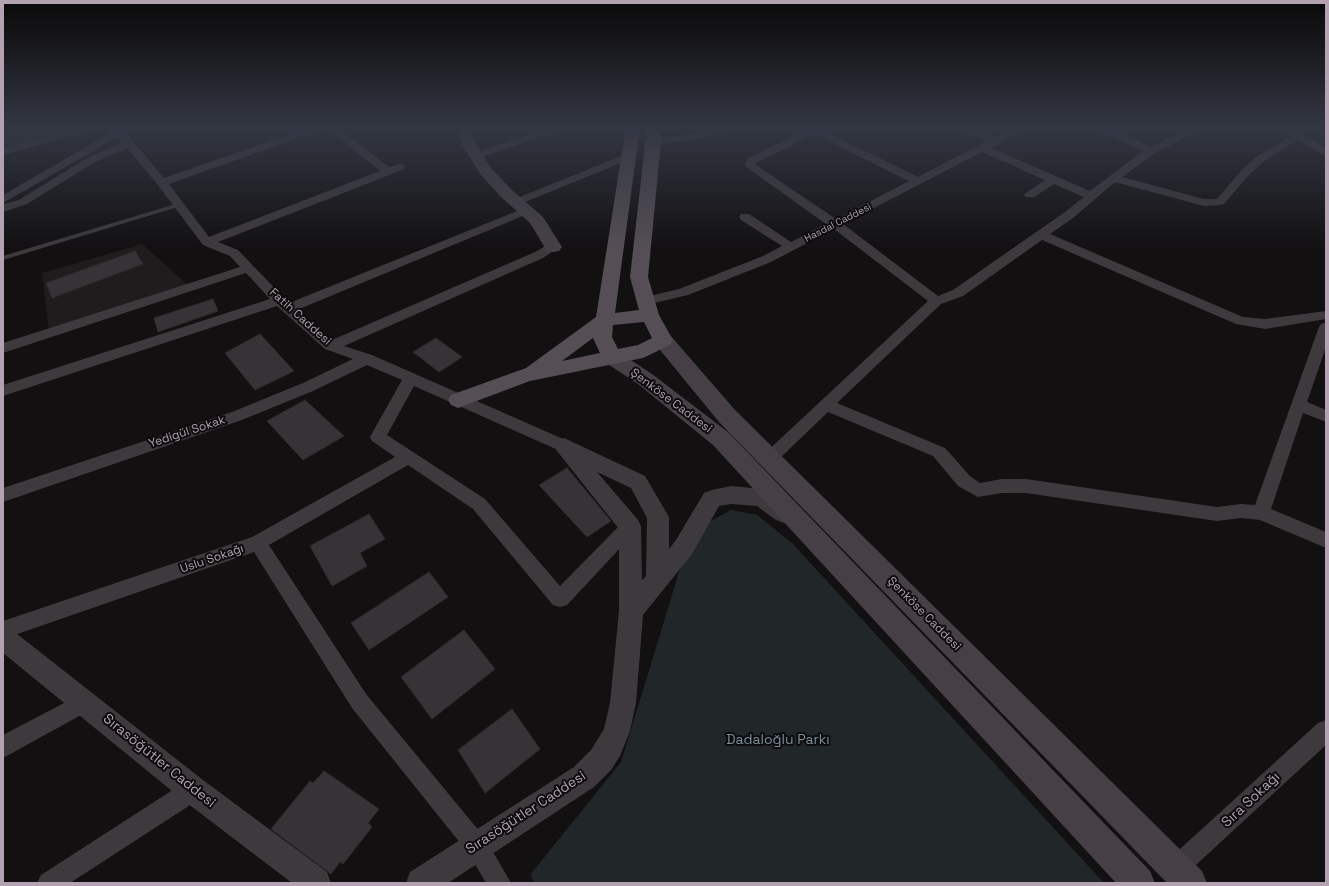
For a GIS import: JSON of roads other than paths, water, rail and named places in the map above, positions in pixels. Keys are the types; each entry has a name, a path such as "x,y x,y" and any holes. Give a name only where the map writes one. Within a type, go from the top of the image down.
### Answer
{"main road":[{"path":"484,168 495,183 536,220 553,247"},
{"path":"614,358 602,337 627,168"},
{"path":"458,400 527,375 643,351 663,340 648,308 639,277 650,168"},
{"path":"527,375 604,320 648,308"},
{"name":"Şenköse Caddesi","path":"663,340 727,416 1183,876"},
{"name":"Şenköse Caddesi","path":"614,358 645,378 721,439 1138,883"}],"street":[{"path":"3,200 53,168"},
{"path":"3,208 23,202 78,168"},
{"path":"150,168 207,242 397,168"},
{"path":"162,183 203,168"},
{"path":"383,168 388,172"},
{"path":"3,391 283,305 521,206 602,168"},
{"path":"753,168 835,224 936,301"},
{"path":"892,168 920,182"},
{"name":"Hasdal Caddesi","path":"648,308 683,292 767,259 945,168"},
{"path":"1029,168 1092,196"},
{"path":"769,459 936,301 958,293 1069,215 1127,168"},
{"path":"1114,178 1204,202 1220,202 1250,168"},
{"path":"1030,195 1054,179"},
{"path":"745,217 791,247"},
{"path":"1041,235 1242,321 1266,324 1326,315"},
{"name":"Fatih Caddesi","path":"207,242 234,252 283,305 330,346 367,359 564,446"},
{"path":"330,346 539,255 553,247"},
{"path":"3,348 249,268"},
{"path":"1260,513 1326,327"},
{"name":"Yedigül Sokak","path":"3,495 237,416 308,387 367,359"},
{"path":"410,379 378,437 479,504 560,599 630,526 564,446"},
{"path":"826,405 939,452 964,481 978,490 1002,486 1026,486 1217,514 1241,511 1260,513 1326,540"},
{"path":"1298,405 1326,416"},
{"path":"564,446 638,482 658,517 657,580"},
{"name":"Uslu Sokağı","path":"3,630 258,543 408,457"},
{"path":"631,611 684,547 712,499 731,495 762,498 805,529"},
{"name":"Sırasöğütler Caddesi","path":"421,883 584,777 601,760 610,746 617,731 623,703 631,611 630,526"},
{"path":"258,543 359,701 477,846 499,883"},
{"name":"Sırasöğütler Caddesi","path":"3,638 194,790 316,883"},
{"path":"3,747 85,702"},
{"name":"Sıra Sokağı","path":"1183,876 1326,731"},
{"path":"49,883 194,790"}],"lane":[{"path":"3,258 179,205"}],"park label":[{"name":"Dadaloğlu Parkı","path":"778,740"}]}
